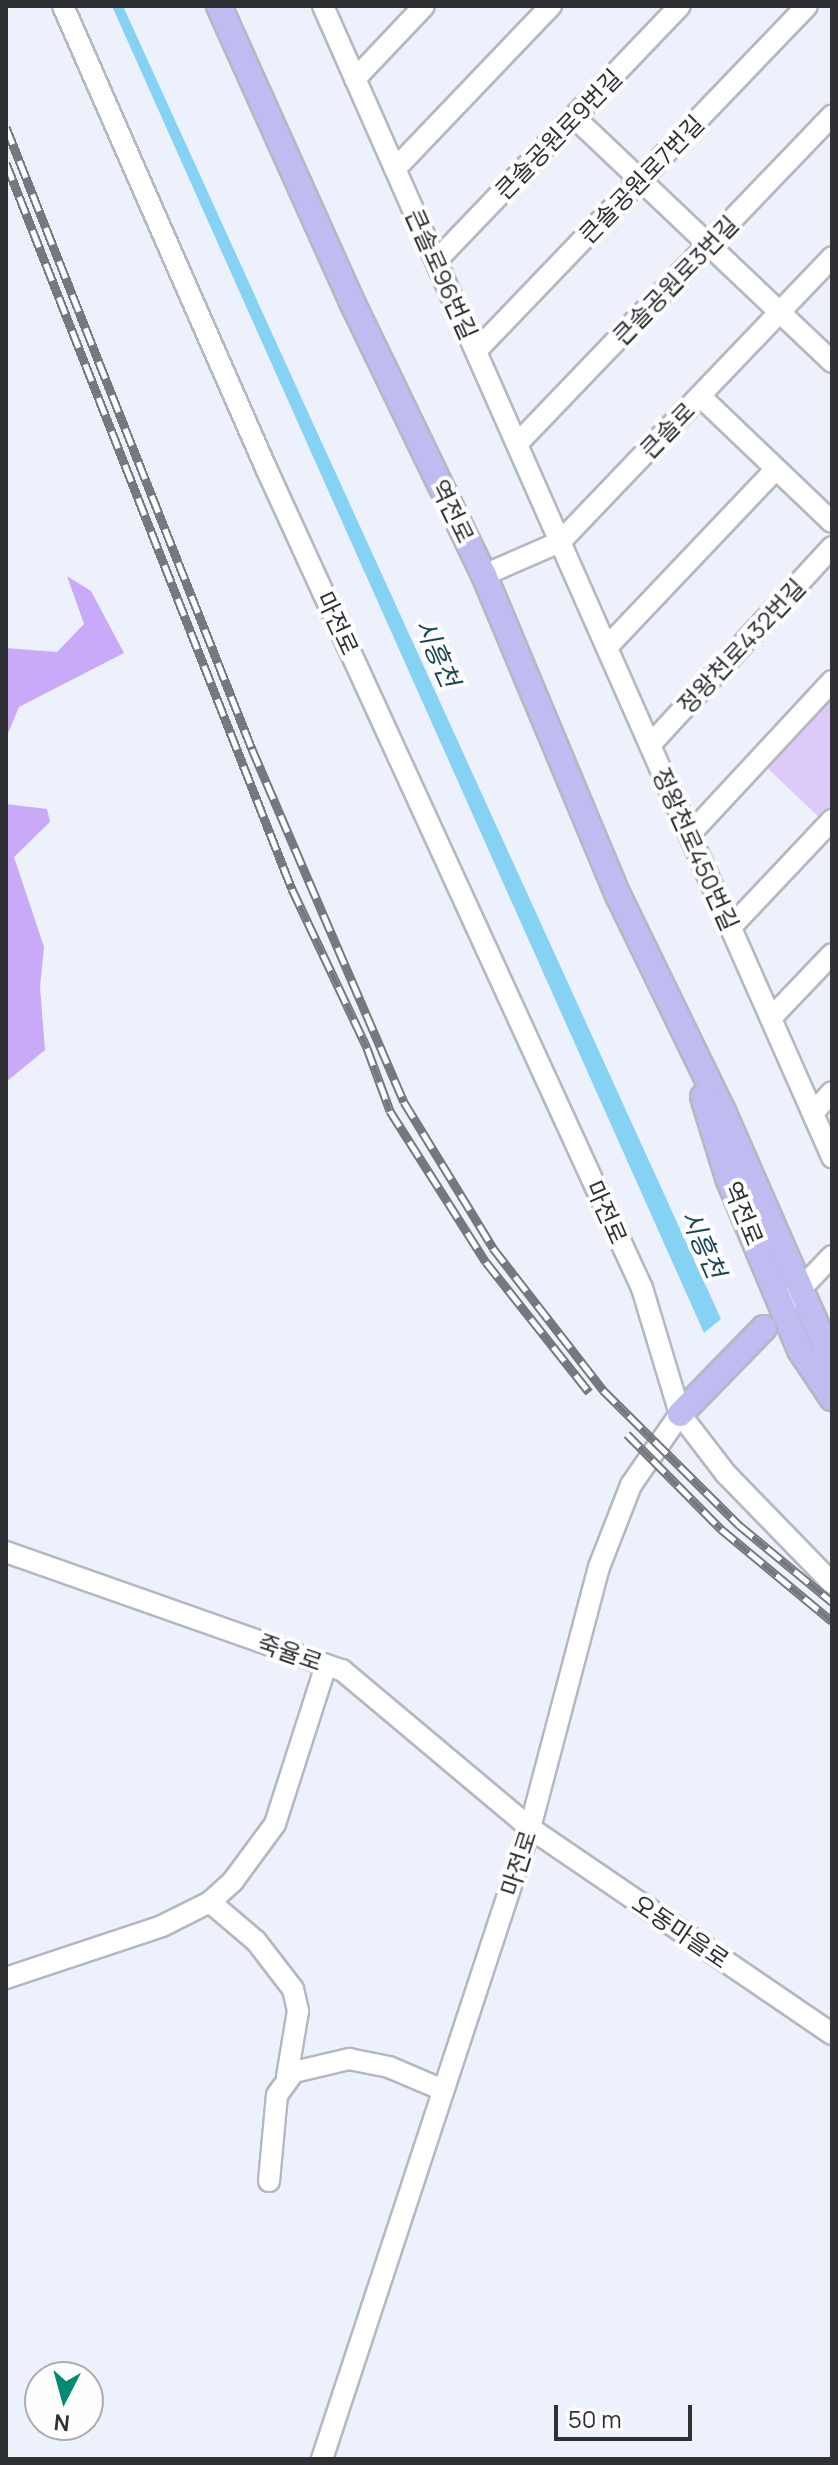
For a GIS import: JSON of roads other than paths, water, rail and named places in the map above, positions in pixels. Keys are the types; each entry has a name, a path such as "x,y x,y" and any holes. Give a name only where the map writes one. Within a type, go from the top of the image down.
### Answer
{"main road":[{"name":"역전로","path":"219,6 352,302 484,575 619,897 679,1019 832,1361"},
{"name":"역전로","path":"679,1019 728,1178 800,1350 832,1398"},
{"path":"680,1414 764,1328"}],"street":[{"name":"마전로","path":"63,6 266,468 642,1288 680,1414 631,1485 599,1567 530,1828 322,2459"},
{"name":"큰솔로96번길","path":"323,6 560,542"},
{"path":"355,79 424,6"},
{"path":"395,169 551,6"},
{"name":"큰솔공원로9번길","path":"436,261 680,6"},
{"name":"큰솔공원로7번길","path":"476,351 807,6"},
{"name":"큰솔공원로3번길","path":"517,444 832,115"},
{"path":"574,117 832,362"},
{"name":"큰솔로","path":"484,575 560,542 832,257"},
{"path":"700,396 832,522"},
{"path":"607,647 776,469"},
{"name":"정왕천로450번길","path":"560,542 832,1157"},
{"name":"정왕천로432번길","path":"650,745 832,547"},
{"path":"690,834 832,681"},
{"path":"731,927 832,820"},
{"path":"771,1018 832,954"},
{"path":"813,1113 832,1092"},
{"path":"764,1328 832,1256"},
{"path":"680,1414 726,1474 832,1583"},
{"name":"죽율로","path":"6,1552 342,1670 530,1828"},
{"path":"6,1978 133,1938 210,1902 233,1881 275,1824 326,1665"},
{"name":"오동마을로","path":"530,1828 832,2034"},
{"path":"210,1902 256,1941 293,1989 298,2011 287,2077 275,2104 269,2181"},
{"path":"287,2077 319,2064 349,2059 389,2067 443,2090"}],"water":[{"path":"112,6 123,6 721,1319 704,1333"}],"railway":[{"path":"6,127 252,749 404,1102 493,1248 603,1390 739,1525 832,1602"},
{"path":"6,163 292,889 367,1048 390,1111 486,1262 589,1392"},
{"path":"627,1434 721,1529 832,1621"}],"water label":[{"name":"시흥천","path":"437,653"},
{"name":"시흥천","path":"703,1244"}]}
